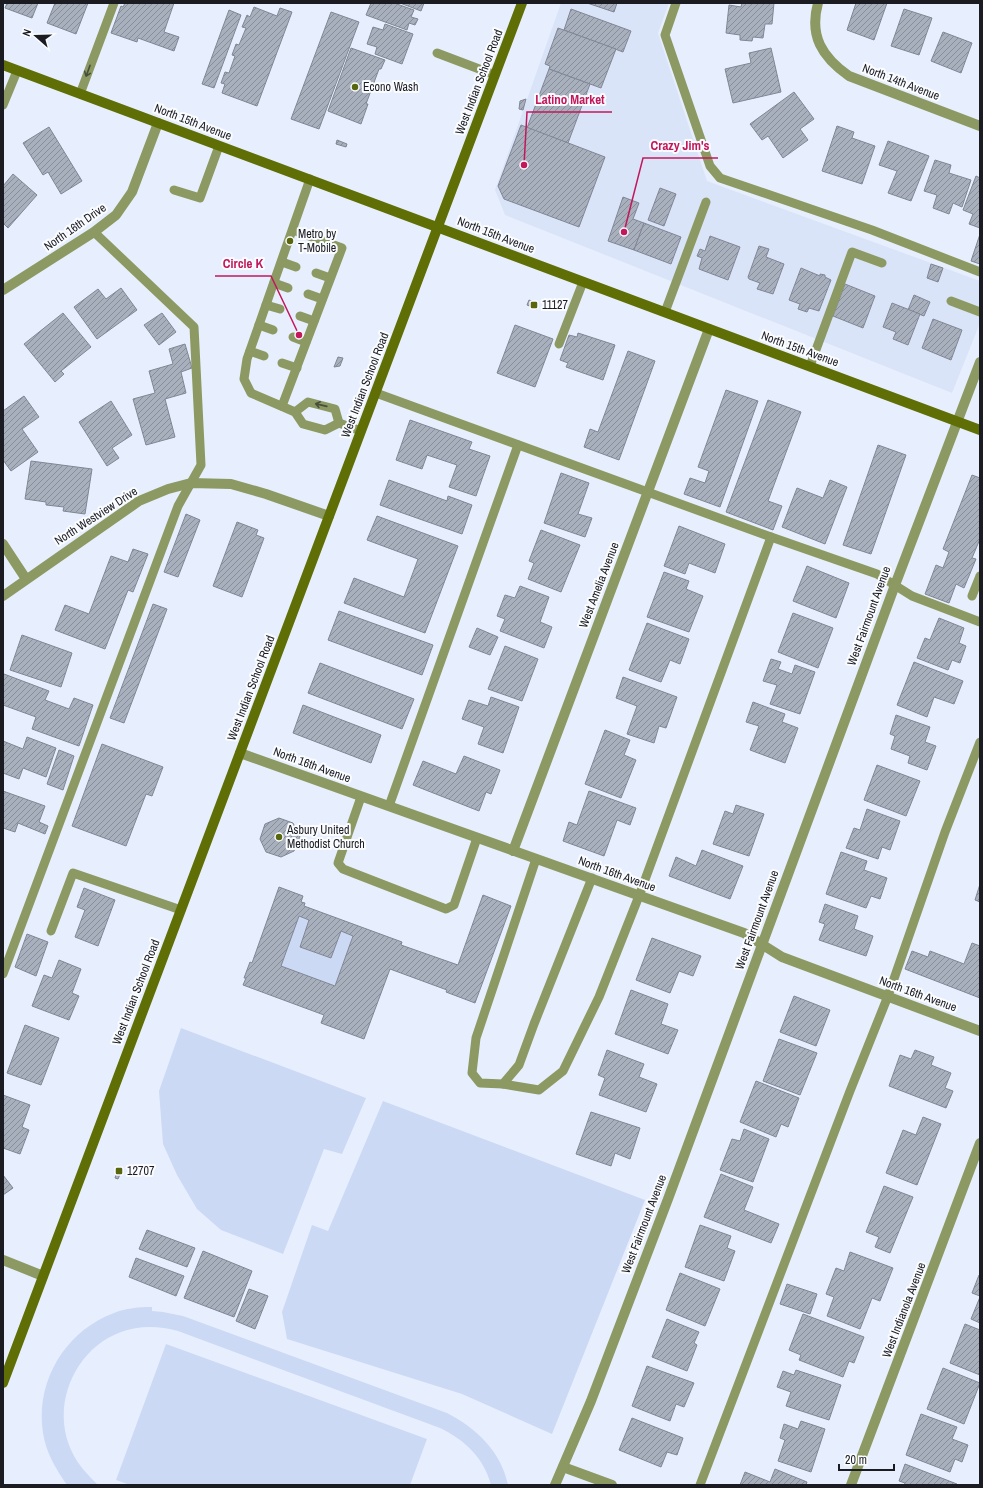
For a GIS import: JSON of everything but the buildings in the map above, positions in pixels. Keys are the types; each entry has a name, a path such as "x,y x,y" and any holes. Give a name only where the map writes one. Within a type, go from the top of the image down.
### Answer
{"main road":[{"name":"West Indian School Road","path":"3,1383 522,3"},
{"name":"North 15th Avenue","path":"3,66 980,430"}],"street":[{"name":"North 14th Avenue","path":"818,3 815,12 816,36 821,49 838,68 849,76 980,126"},
{"name":"North 16th Drive","path":"3,290 94,232 116,215 132,192 158,123"},
{"name":"West Amelia Avenue","path":"513,851 709,329"},
{"name":"West Fairmount Avenue","path":"555,1485 591,1400 665,1206 894,585 980,362"},
{"name":"North Westview Drive","path":"3,596 139,501 168,489 191,483 231,484 270,495 329,516"},
{"path":"3,544 26,579"},
{"name":"North 16th Avenue","path":"240,753 744,933 782,957 980,1031"},
{"name":"West Indianola Avenue","path":"852,1485 980,1144"},
{"path":"3,1260 43,1276"},
{"path":"563,1467 612,1485"}],"lane":[{"path":"80,94 114,3"},
{"path":"676,3 665,35 710,166 720,178 872,230 980,272"},
{"path":"438,53 495,75"},
{"path":"3,105 17,71"},
{"path":"174,190 200,198 219,146"},
{"path":"310,180 247,359 244,379 251,393 295,412 303,424 326,430 339,423 361,431"},
{"path":"665,312 706,202"},
{"path":"282,406 342,248 293,230"},
{"path":"3,974 178,506 201,466 194,327 94,232"},
{"path":"810,366 852,252 882,263"},
{"path":"282,262 296,266"},
{"path":"316,273 330,278"},
{"path":"559,344 582,282"},
{"path":"274,283 288,288"},
{"path":"308,294 322,299"},
{"path":"951,300 980,312"},
{"path":"266,305 280,309"},
{"path":"300,316 314,321"},
{"path":"259,325 273,330"},
{"path":"293,337 306,342"},
{"path":"250,351 264,356"},
{"path":"282,363 297,368"},
{"path":"376,393 771,537 877,574 912,596 980,622"},
{"path":"295,412 308,402 326,406 335,409 339,423"},
{"path":"389,806 518,445"},
{"path":"536,859 476,1038 472,1072 480,1083 503,1084 539,1090 563,1071 599,997 639,896 771,537"},
{"path":"972,596 980,576"},
{"path":"700,1485 888,996 945,832 980,742"},
{"path":"361,796 338,863 343,869 446,909 454,905 477,838"},
{"path":"51,931 72,873 181,910"},
{"path":"503,1084 519,1065 592,878"}],"shaded area":[{"path":"561,3 669,3 658,33 707,181 980,281 980,323 952,393 505,215 495,190"},
{"path":"299,916 309,920 300,947 331,958 341,931 353,936 335,986 281,966"},
{"path":"181,1028 366,1098 342,1154 324,1149 283,1254 221,1230 197,1209 177,1175 163,1144 159,1091"},
{"path":"383,1101 645,1200 552,1434 462,1394 287,1339 282,1312 312,1225 328,1231"},
{"path":"152,1307 152,1311 183,1316 447,1413 468,1426 486,1442 500,1462 508,1485 491,1485 484,1466 472,1451 458,1438 440,1428 178,1331 164,1328 142,1327 121,1332 104,1340 90,1352 79,1366 71,1382 65,1399 64,1417 66,1435 77,1461 98,1485 67,1485 52,1460 44,1440 42,1414 44,1395 49,1377 57,1361 68,1345 81,1332 97,1321 123,1310"},
{"path":"166,1344 427,1439 410,1485 130,1485 116,1480"}],"place":[{"name":"Econo Wash","path":"355,87"},
{"name":"Latino Market","path":"524,165"},
{"name":"Crazy Jim's","path":"624,232"},
{"name":"Metro by T-Mobile","path":"290,241"},
{"name":"11127","path":"534,305"},
{"name":"Circle K","path":"299,335"},
{"name":"Asbury United Methodist Church","path":"279,837"},
{"name":"12707","path":"119,1171"}]}
